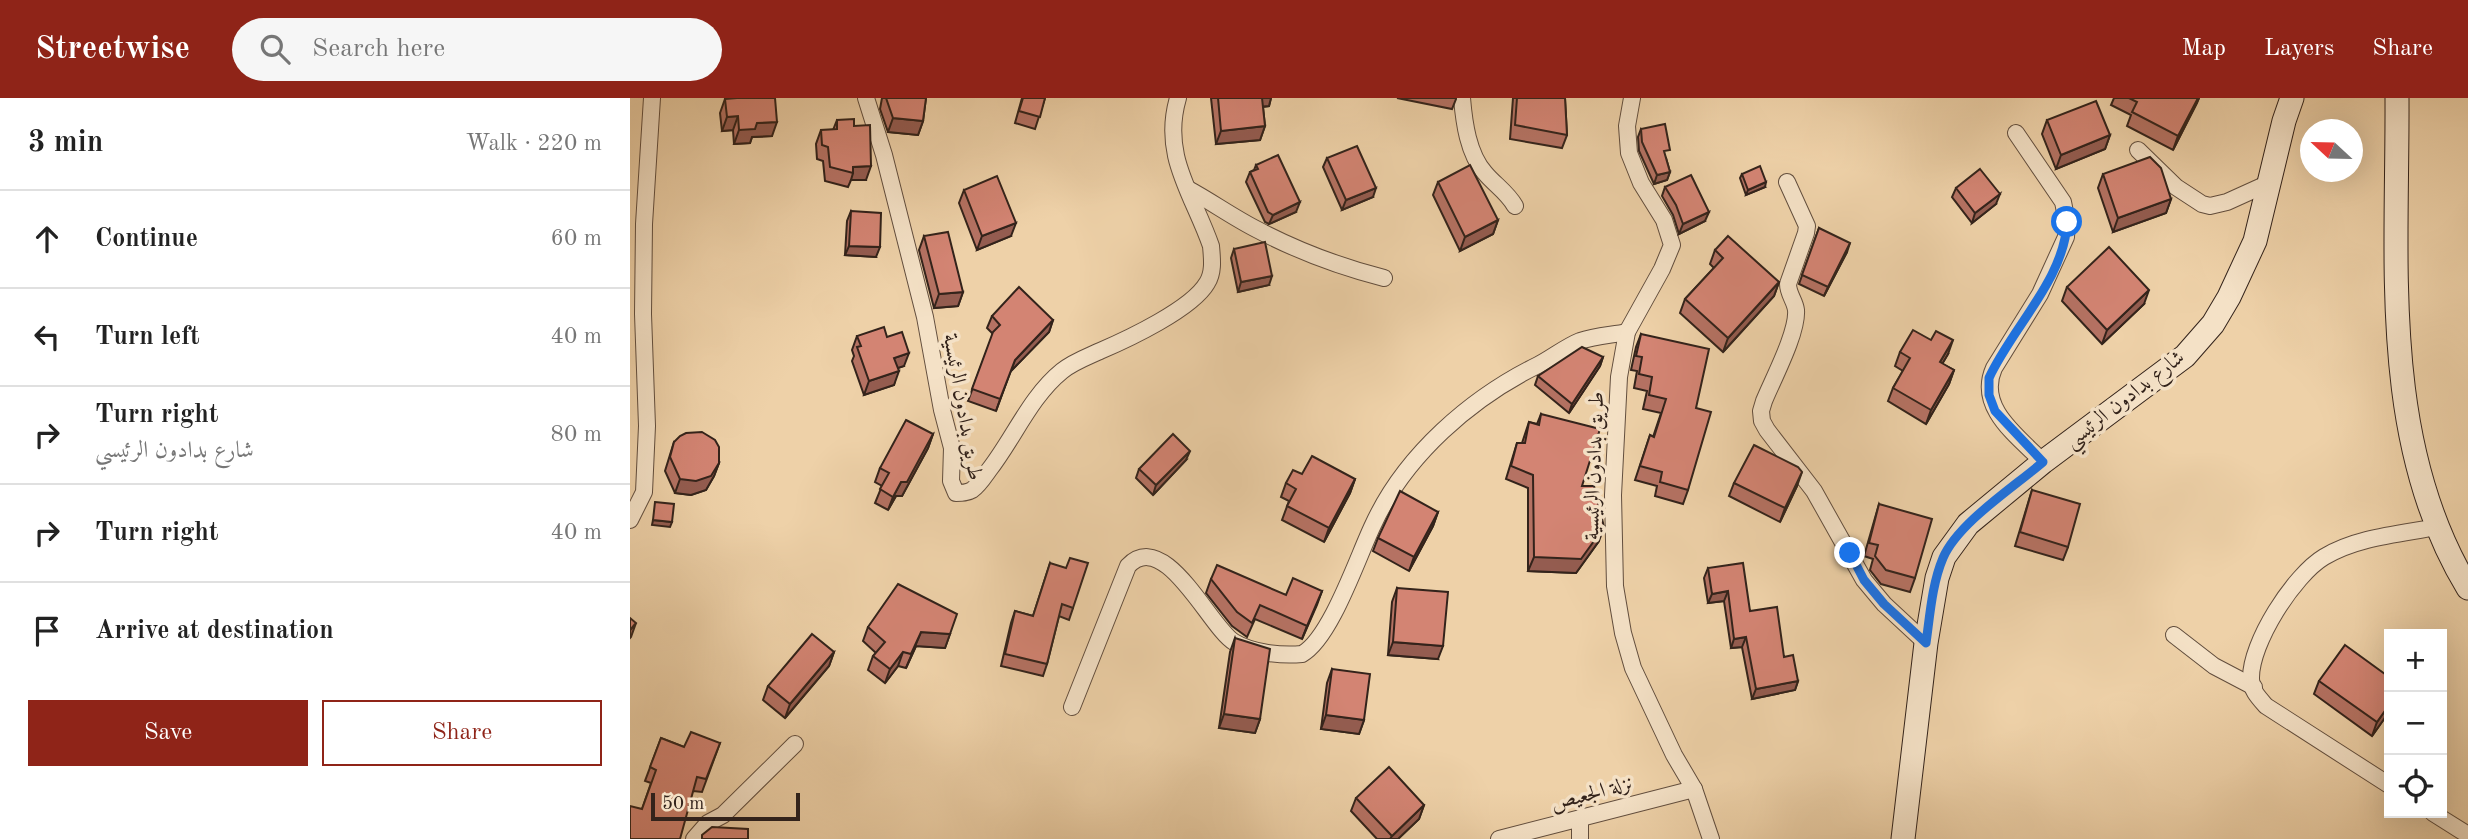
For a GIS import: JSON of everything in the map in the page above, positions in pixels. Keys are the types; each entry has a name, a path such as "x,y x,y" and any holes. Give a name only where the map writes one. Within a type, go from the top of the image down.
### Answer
{"main road":[{"name":"شارع بدادون الرئيسي","path":"1903,839 1926,643 1937,579 1944,557 1968,524 2043,462 2185,356 2213,324 2230,297 2255,241 2292,98"},
{"path":"2397,98 2398,288 2403,387 2414,452 2427,499 2437,527 2468,588"}],"street":[{"path":"630,520 644,492 647,426 643,314 644,224 652,98"},
{"name":"طريق بدادون الرئيسية","path":"866,98 884,155 925,317 942,410 952,447 951,481 956,493 969,492 980,482 1002,454 1035,401 1062,371 1074,362 1118,343 1170,314 1201,291 1211,273 1211,246 1174,155 1171,131 1178,98"},
{"path":"1462,98 1471,151 1477,164 1506,192 1515,206"},
{"name":"طريق بدادون الرئيسية","path":"1632,98 1627,125 1629,153 1641,183 1664,220 1672,245 1662,269 1627,332 1619,377 1613,495 1615,586 1623,634 1633,668 1674,755 1694,789 1711,839"},
{"path":"2016,133 2063,202 2067,222 2066,237 2040,294 1989,378 1989,395 1995,411 2043,462"},
{"path":"2138,150 2176,187 2202,204 2210,206 2227,202 2269,183"},
{"path":"1787,182 1807,226 1788,284 1788,291 1796,307 1795,323 1764,401 1762,421 1814,491 1864,580 1884,604 1926,643"},
{"path":"1188,189 1289,244 1331,262 1384,278"},
{"path":"1072,707 1128,566 1133,562 1150,556 1173,571 1195,593 1233,641 1257,650 1302,654 1316,643 1329,623 1374,521 1412,463 1457,419 1517,374 1579,342 1627,332"},
{"path":"630,472 644,492"},
{"path":"2384,782 2266,706 2256,695 2251,679 2257,649 2282,600 2323,557 2361,542 2437,527"},
{"path":"2174,635 2214,666 2254,687"},
{"path":"694,839 708,823 723,815 795,744"},
{"name":"نزلة الجعيص","path":"1499,839 1694,789"},
{"path":"2440,818 2468,835"},
{"path":"1580,820 1580,839"}],"building":[{"path":"775,98 777,122 757,123 755,129 739,130 738,116 727,117 725,99"},
{"path":"886,98 926,98 923,121 893,118"},
{"path":"1023,98 1045,98 1040,117 1019,111"},
{"path":"1218,98 1262,98 1265,126 1221,131"},
{"path":"1517,98 1565,98 1567,135 1515,125"},
{"path":"2129,98 2198,98 2178,136 2132,112 2137,102"},
{"path":"2096,101 2110,135 2061,155 2047,120"},
{"path":"854,119 854,126 870,125 871,166 853,167 853,173 830,167 828,147 822,145 821,130 837,129 837,120"},
{"path":"1665,124 1670,150 1664,151 1670,172 1657,175 1642,142 1641,129"},
{"path":"1357,146 1376,188 1346,200 1327,158"},
{"path":"1278,155 1300,202 1273,215 1268,212 1250,172 1258,169 1256,165"},
{"path":"2150,157 2161,168 2171,199 2118,218 2103,174"},
{"path":"1470,165 1498,220 1465,237 1438,182"},
{"path":"1760,166 1766,182 1748,190 1742,174"},
{"path":"1980,169 2000,194 1975,213 1956,188"},
{"path":"1691,175 1709,212 1683,224 1665,187"},
{"path":"997,176 1016,223 982,236 964,190"},
{"path":"851,211 881,213 880,247 849,246"},
{"path":"1819,228 1850,243 1828,287 1802,275"},
{"path":"948,232 963,292 939,294 924,236"},
{"path":"1728,236 1779,282 1728,338 1685,299 1723,258 1715,250"},
{"path":"1265,242 1272,276 1241,282 1234,249"},
{"path":"2109,247 2149,290 2107,330 2067,287"},
{"path":"1019,287 1053,320 1015,360 1000,399 972,389 993,332 1000,325 992,316"},
{"path":"884,327 887,337 902,332 909,353 894,358 899,371 869,381 857,347 861,346 857,336"},
{"path":"1913,330 1931,340 1936,331 1953,340 1940,362 1954,370 1931,410 1893,388 1910,358 1900,352"},
{"path":"1641,334 1709,349 1696,408 1711,412 1688,490 1660,482 1662,472 1640,466 1650,435 1654,437 1666,399 1649,395 1652,377 1639,374 1642,357 1636,356"},
{"path":"1582,347 1603,357 1572,404 1538,376"},
{"path":"1541,414 1600,429 1582,486 1594,486 1604,527 1581,559 1534,557 1533,475 1511,466 1517,443 1525,443 1529,422 1539,425"},
{"path":"906,420 933,434 907,482 901,482 893,497 880,489 889,473 880,468"},
{"path":"702,432 715,440 719,447 719,463 711,476 696,481 680,479 670,457 674,442 686,433"},
{"path":"1173,434 1190,451 1156,485 1139,469"},
{"path":"1754,445 1798,467 1802,472 1785,508 1734,483"},
{"path":"1312,456 1355,479 1329,528 1287,506 1296,489 1286,483 1293,470 1302,474"},
{"path":"2032,490 2080,504 2068,547 2020,532"},
{"path":"1400,491 1438,512 1414,557 1378,538"},
{"path":"655,502 674,504 672,522 653,520"},
{"path":"1879,504 1932,519 1915,578 1886,570 1875,556 1878,545 1869,543"},
{"path":"1070,558 1088,563 1073,608 1062,604 1047,664 1005,654 1015,611 1033,616 1050,563 1066,568"},
{"path":"1743,563 1750,611 1777,607 1784,657 1793,655 1798,681 1756,689 1746,637 1734,639 1728,591 1712,594 1708,568"},
{"path":"1217,565 1286,595 1293,578 1322,591 1307,626 1260,605 1252,623 1237,612 1211,579"},
{"path":"898,584 957,614 950,634 921,632 911,654 903,652 890,669 873,656 885,642 868,627"},
{"path":"1397,588 1448,592 1443,646 1393,642"},
{"path":"630,618 636,623 630,630"},
{"path":"812,634 834,652 790,704 768,686"},
{"path":"1235,638 1270,649 1260,719 1224,714"},
{"path":"2345,645 2384,673 2384,712 2377,722 2319,681"},
{"path":"1332,669 1370,674 1364,720 1326,715"},
{"path":"691,732 720,743 706,779 697,777 680,839 630,839 630,806 642,809 656,770 650,767 661,738 684,747"},
{"path":"1389,767 1424,805 1392,836 1356,798"},
{"path":"712,827 748,829 748,839 702,839 702,835"}],"route":[{"path":"1850,553 1864,580 1884,604 1926,643 1937,579 1944,557 1953,542 1968,524 2043,462 1995,411 1989,395 1989,378 2052,272 2066,237 2067,222"}]}
